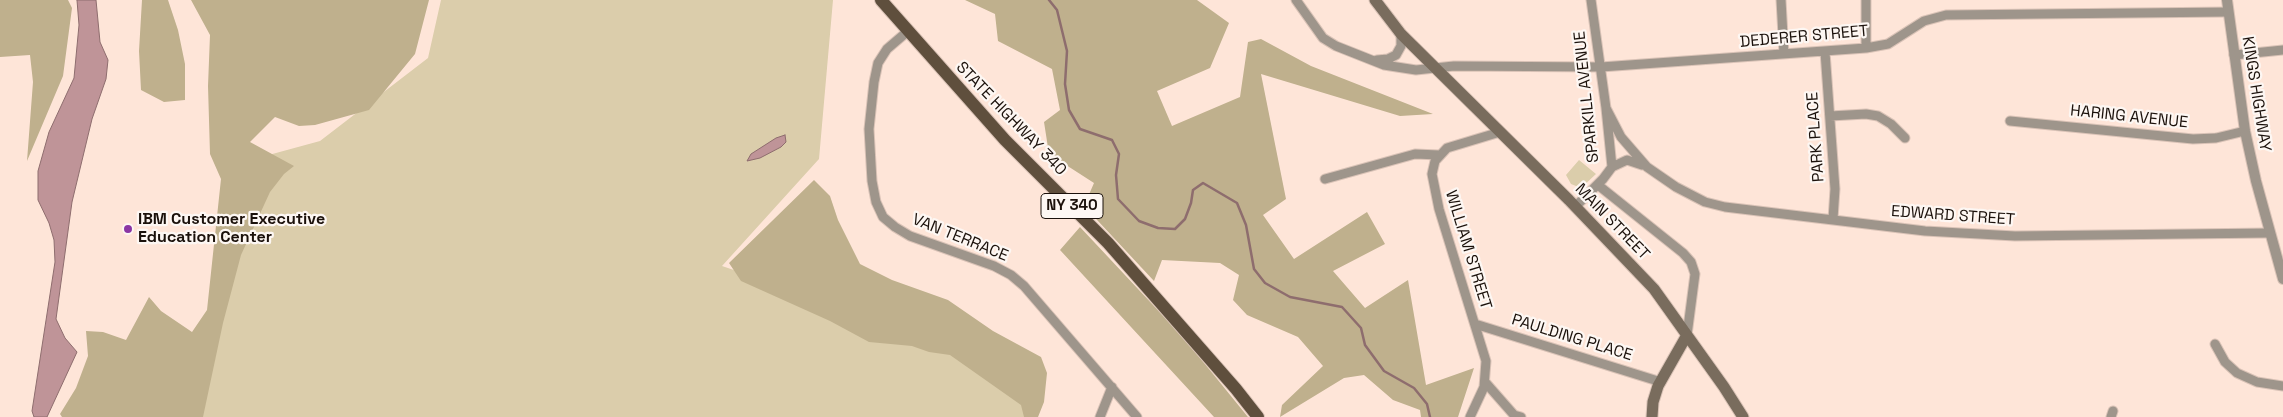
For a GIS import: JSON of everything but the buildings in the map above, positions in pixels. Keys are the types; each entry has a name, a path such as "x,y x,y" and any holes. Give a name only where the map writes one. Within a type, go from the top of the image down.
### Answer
{"main road":[{"name":"STATE HIGHWAY 340","path":"881,0 1005,140 1108,243 1236,389 1258,417"},
{"name":"MAIN STREET","path":"1375,0 1401,34 1575,207 1654,289 1724,387 1743,417"},
{"path":"1652,417 1654,397 1687,335"}],"street":[{"name":"DEDERER STREET","path":"1296,0 1323,38 1336,46 1401,69 1416,70 1454,66 1601,66 1866,48 1888,44 1924,21 1946,15 2228,12"},
{"name":"SPARKILL AVENUE","path":"1575,207 1598,185 1612,167 1601,66 1591,0"},
{"path":"1781,0 1784,54"},
{"path":"1866,0 1866,48"},
{"name":"KINGS HIGHWAY","path":"2227,0 2244,131 2269,233 2283,279"},
{"name":"VAN TERRACE","path":"908,31 887,49 878,63 874,82 869,128 872,181 876,202 883,217 894,227 910,236 994,266 1011,275 1024,286 1137,417"},
{"path":"1372,60 1388,60 1396,55 1401,46 1401,34"},
{"path":"2234,55 2283,50"},
{"name":"PARK PLACE","path":"1825,52 1834,189 1833,219"},
{"path":"1606,108 1621,137 1646,167"},
{"path":"1830,116 1866,114 1878,116 1891,124 1905,138"},
{"name":"HARING AVENUE","path":"2010,121 2193,139 2216,138 2244,131"},
{"path":"1325,179 1415,154 1440,155 1457,144 1500,132"},
{"name":"WILLIAM STREET","path":"1440,155 1434,164 1432,174 1435,193 1486,361 1485,382 1470,417"},
{"path":"1612,167 1628,160 1646,167"},
{"name":"EDWARD STREET","path":"1646,167 1676,187 1705,202 1751,211 1925,230 2015,236 2269,233"},
{"path":"1598,185 1683,253 1691,262 1695,274 1687,335"},
{"name":"PAULDING PLACE","path":"1475,324 1661,382"},
{"path":"2215,344 2225,362 2237,373 2256,382 2283,386"},
{"path":"1485,382 1514,415 1520,417"},
{"path":"1100,417 1112,387"}],"shaded area":[{"path":"0,0 68,0 72,8 63,76 27,161 33,82 30,55 0,57"},
{"path":"77,0 96,0 100,42 108,60 106,79 92,119 72,202 56,319 65,338 77,352 47,417 34,417 32,411 55,262 54,240 49,223 38,200 38,171 49,132 74,78 79,25"},
{"path":"142,0 168,0 178,30 185,64 185,100 164,102 141,90 139,51"},
{"path":"191,0 429,0 415,54 369,110 315,125 299,126 275,117 250,142 294,166 284,174 270,192 241,255 223,323 203,417 62,417 60,414 76,388 88,356 86,331 103,332 126,340 149,297 161,311 192,332 207,310 221,179 210,154 208,86 210,35"},
{"path":"441,0 833,0 819,159 722,266 949,343 1039,403 1034,417 194,417 265,156 320,141 428,58"},
{"path":"965,0 1197,0 1229,23 1210,68 1157,91 1172,126 1240,97 1248,42 1261,39 1311,66 1433,114 1400,116 1261,74 1286,199 1263,215 1294,259 1367,212 1385,244 1333,271 1365,308 1408,280 1426,385 1474,368 1458,417 1421,417 1420,410 1393,400 1364,375 1344,378 1280,417 1282,405 1323,366 1298,337 1247,315 1233,300 1239,275 1220,263 1162,260 1154,281 1084,206 1094,183 1049,154 1044,122 1060,110 1052,69 998,41 995,14"},
{"path":"785,135 786,142 781,147 760,158 747,161 751,154 776,138"},
{"path":"1579,160 1596,174 1581,188 1571,184 1566,175"},
{"path":"814,180 830,196 838,220 860,264 892,280 948,300 993,331 1041,357 1047,373 1044,402 1038,417 1024,417 1021,405 950,355 929,352 912,346 869,342 830,321 741,281 729,263"},
{"path":"1080,227 1183,337 1248,417 1214,417 1060,250"}],"waterway":[{"path":"1049,0 1057,10 1067,51 1065,84 1069,110 1080,129 1112,140 1119,154 1116,175 1118,199 1139,221 1158,228 1175,229 1185,219 1191,203 1193,190 1203,183 1237,203 1246,225 1254,269 1265,283 1290,297 1342,307 1361,328 1365,345 1384,371 1414,388 1427,404 1430,417"}],"place":[{"name":"IBM Customer Executive Education Center","path":"128,229"}]}
